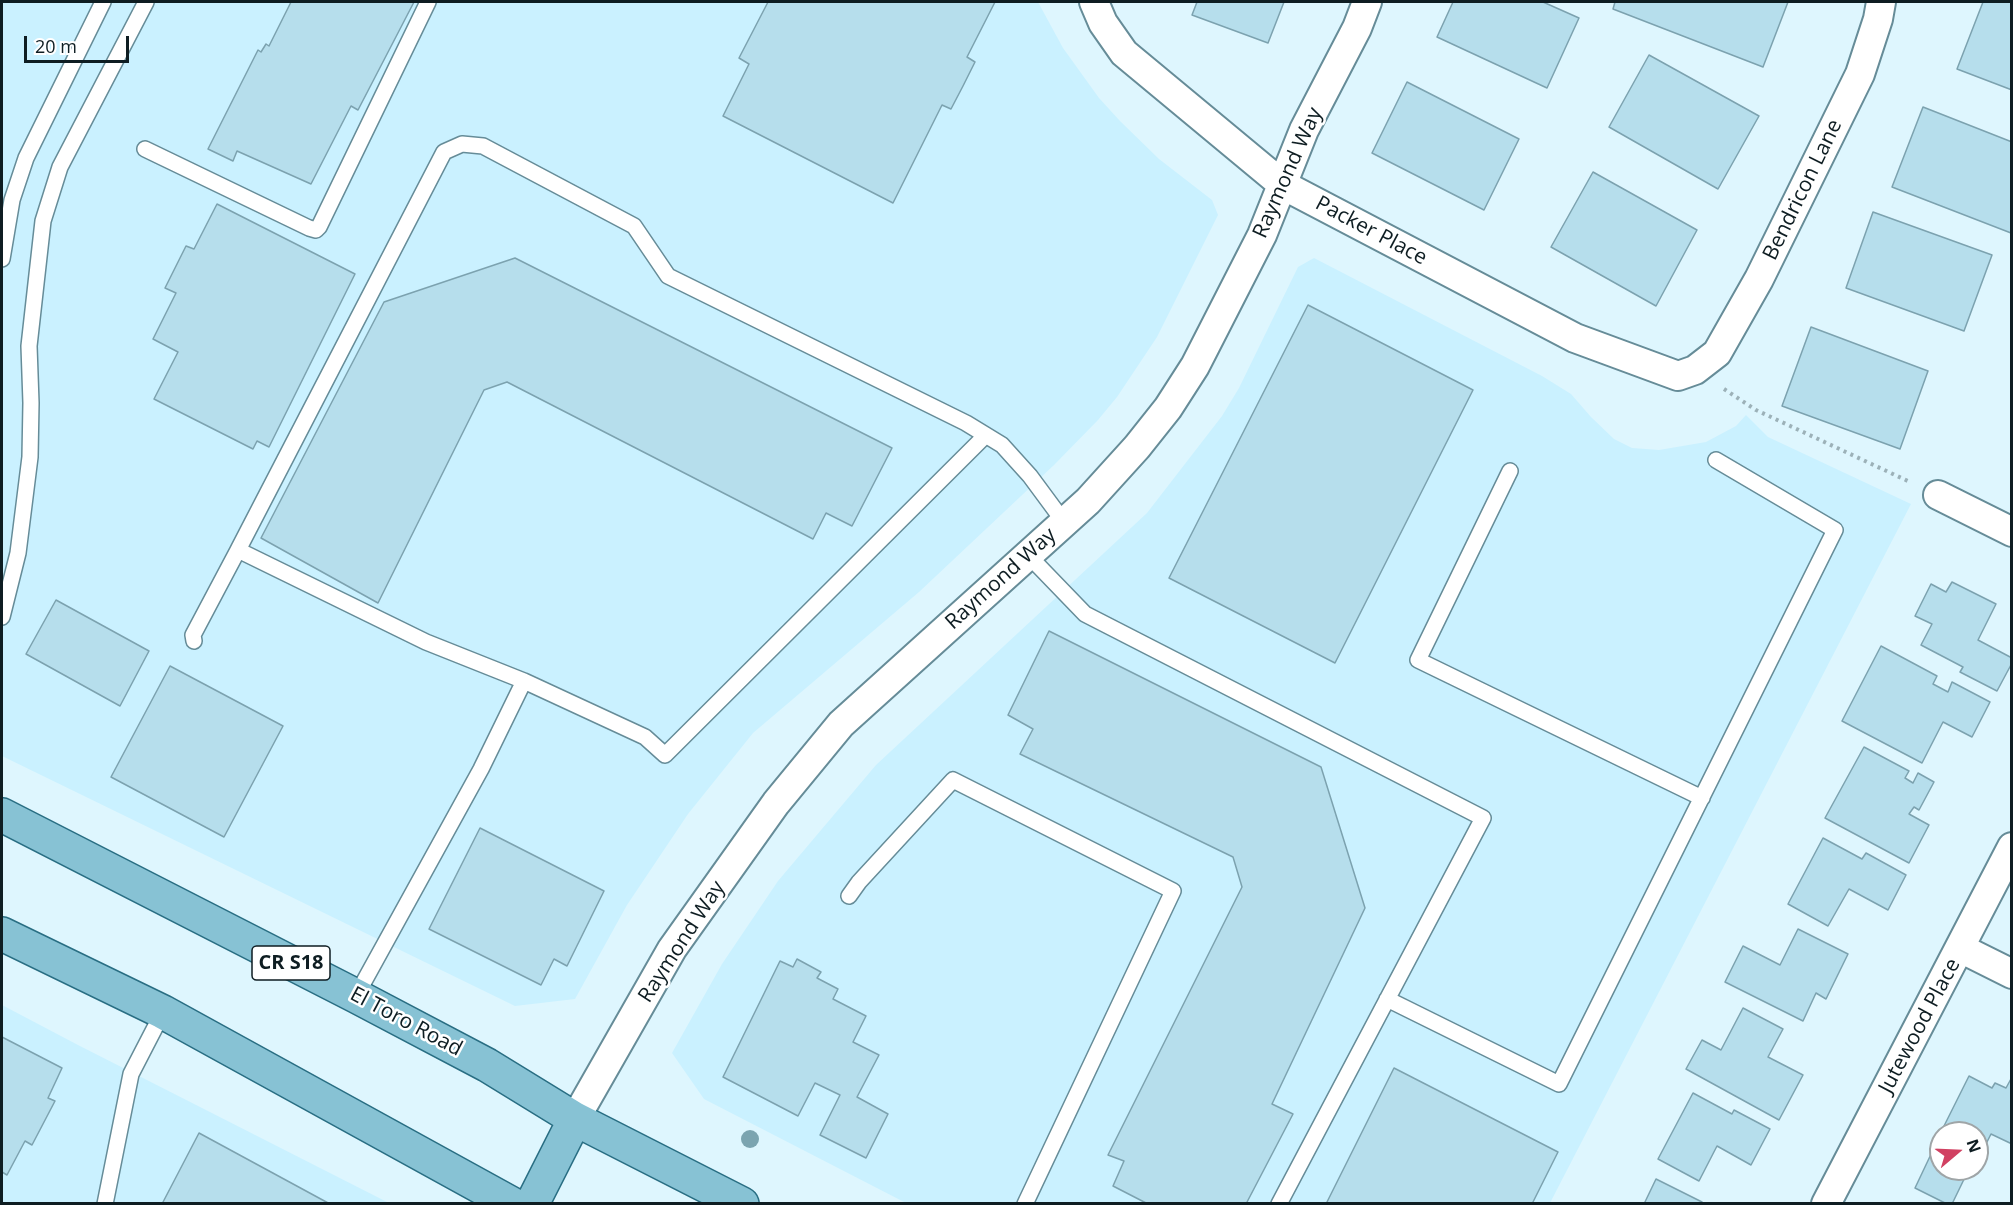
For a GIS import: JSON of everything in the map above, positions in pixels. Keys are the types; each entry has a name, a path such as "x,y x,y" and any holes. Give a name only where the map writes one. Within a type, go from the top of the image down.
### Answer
{"main road":[{"name":"El Toro Road","path":"2,815 356,996 487,1065 575,1119 742,1203"},
{"path":"2,934 163,1012 512,1203"},
{"path":"532,1203 575,1119"}],"street":[{"name":"Packer Place","path":"1094,2 1103,23 1124,53 1283,184 1575,338 1678,376 1698,368"},
{"name":"Raymond Way","path":"575,1119 672,949 776,803 841,724 1088,501 1137,447 1168,408 1195,366 1262,235 1304,130 1357,28 1367,2"},
{"name":"Bendricon Lane","path":"1698,368 1717,352 1759,279 1860,74 1878,19 1881,2"},
{"path":"1938,495 2012,532"},
{"name":"Jutewood Place","path":"1826,1203 2012,847"},
{"path":"1960,948 2012,974"}],"lane":[{"path":"2,259 12,200 26,158 103,2"},
{"path":"2,617 18,553 30,457 32,306 43,221 60,167 146,2"},
{"path":"145,149 316,230 320,227 428,2"},
{"path":"194,641 193,635 444,152 462,144 483,146 634,226 668,276 966,423 1002,445 1030,476 1064,522"},
{"path":"238,549 426,642 524,681 645,737 665,755 986,435"},
{"path":"1387,999 1559,1084 1835,530 1716,460"},
{"path":"1510,471 1418,660 1702,798"},
{"path":"1028,555 1084,614 1483,818 1279,1203"},
{"path":"356,996 481,769 524,681"},
{"path":"849,896 859,882 953,780 1173,891 1025,1203"},
{"path":"105,1203 131,1074 163,1012"}],"path":[{"path":"1698,368 1756,410 1938,495"}],"shaded area":[{"path":"2,2 1038,2 1063,48 1099,98 1159,159 1212,200 1218,215 1157,337 1117,397 1098,420 1054,465 919,592 753,733 688,814 627,905 575,999 515,1006 2,756"},
{"path":"1314,258 1542,376 1571,394 1614,439 1632,448 1659,450 1706,442 1736,426 1746,415 1768,437 1911,504 1550,1203 906,1203 704,1099 672,1053 722,964 778,881 876,765 1147,513 1222,416 1239,388 1298,267"},
{"path":"2,1005 78,1045 389,1203 2,1203"}],"building":[{"path":"291,2 414,2 358,110 351,106 311,184 237,151 233,161 208,149 258,50 261,52 266,44 269,46"},
{"path":"768,2 995,2 967,57 975,62 963,86 951,109 942,105 893,203 723,116 749,64 739,58"},
{"path":"1197,2 1284,2 1268,43 1192,15"},
{"path":"1453,2 1543,2 1579,18 1547,88 1437,37"},
{"path":"1615,2 1788,2 1763,67 1613,9"},
{"path":"1983,2 2012,2 2012,90 1957,69"},
{"path":"1649,55 1759,116 1718,189 1609,127"},
{"path":"1407,82 1519,139 1484,210 1372,153"},
{"path":"1923,107 2012,142 2011,233 1892,187"},
{"path":"1593,172 1697,230 1656,306 1551,247"},
{"path":"217,204 355,274 269,447 257,441 253,449 154,399 178,352 153,339 176,293 165,288 186,246 194,249"},
{"path":"1873,212 1992,255 1964,331 1846,288"},
{"path":"515,258 892,448 852,526 826,513 813,539 507,382 484,390 378,603 261,538 384,302"},
{"path":"1308,305 1473,390 1335,663 1169,578"},
{"path":"1811,327 1928,371 1900,449 1782,406"},
{"path":"1952,582 1996,604 1978,640 2012,658 2012,663 1997,691 1960,672 1963,667 1921,645 1932,624 1915,616 1931,584 1946,592"},
{"path":"56,600 149,651 120,706 26,654"},
{"path":"1049,631 1321,767 1365,908 1272,1104 1293,1114 1246,1204 1148,1204 1113,1186 1124,1161 1108,1155 1242,887 1233,857 1020,754 1033,729 1008,715"},
{"path":"1881,646 1937,676 1933,684 1948,692 1952,682 1990,702 1972,737 1943,722 1922,763 1842,721"},
{"path":"170,666 283,726 224,837 111,777"},
{"path":"1864,747 1909,771 1905,778 1913,783 1918,773 1934,782 1919,810 1914,807 1909,814 1929,825 1909,863 1825,818"},
{"path":"480,828 604,891 567,966 554,959 541,985 429,929"},
{"path":"1823,838 1862,859 1866,853 1906,875 1888,910 1849,889 1828,926 1788,904"},
{"path":"1798,929 1848,954 1826,999 1816,993 1803,1021 1725,982 1743,946 1780,965"},
{"path":"797,959 821,972 817,978 838,989 833,999 866,1016 853,1042 879,1055 857,1097 888,1114 866,1158 820,1135 840,1095 815,1083 798,1116 723,1077 780,961 793,967"},
{"path":"1743,1008 1783,1029 1768,1057 1803,1075 1779,1120 1686,1069 1702,1040 1721,1050"},
{"path":"2,1037 62,1068 48,1098 55,1101 32,1145 25,1141 7,1175 2,1172"},
{"path":"1394,1068 1558,1152 1532,1204 1326,1204"},
{"path":"1969,1076 1992,1088 1995,1083 2006,1088 2012,1077 2012,1144 1991,1134 1989,1138 1989,1121 1946,1121"},
{"path":"1693,1093 1732,1114 1734,1110 1770,1129 1751,1165 1717,1146 1699,1181 1658,1159"},
{"path":"199,1133 330,1204 162,1204"},
{"path":"1929,1158 1929,1181 1963,1181 1952,1204 1947,1204 1915,1188"},
{"path":"1656,1179 1702,1202 1701,1204 1644,1204"}]}
